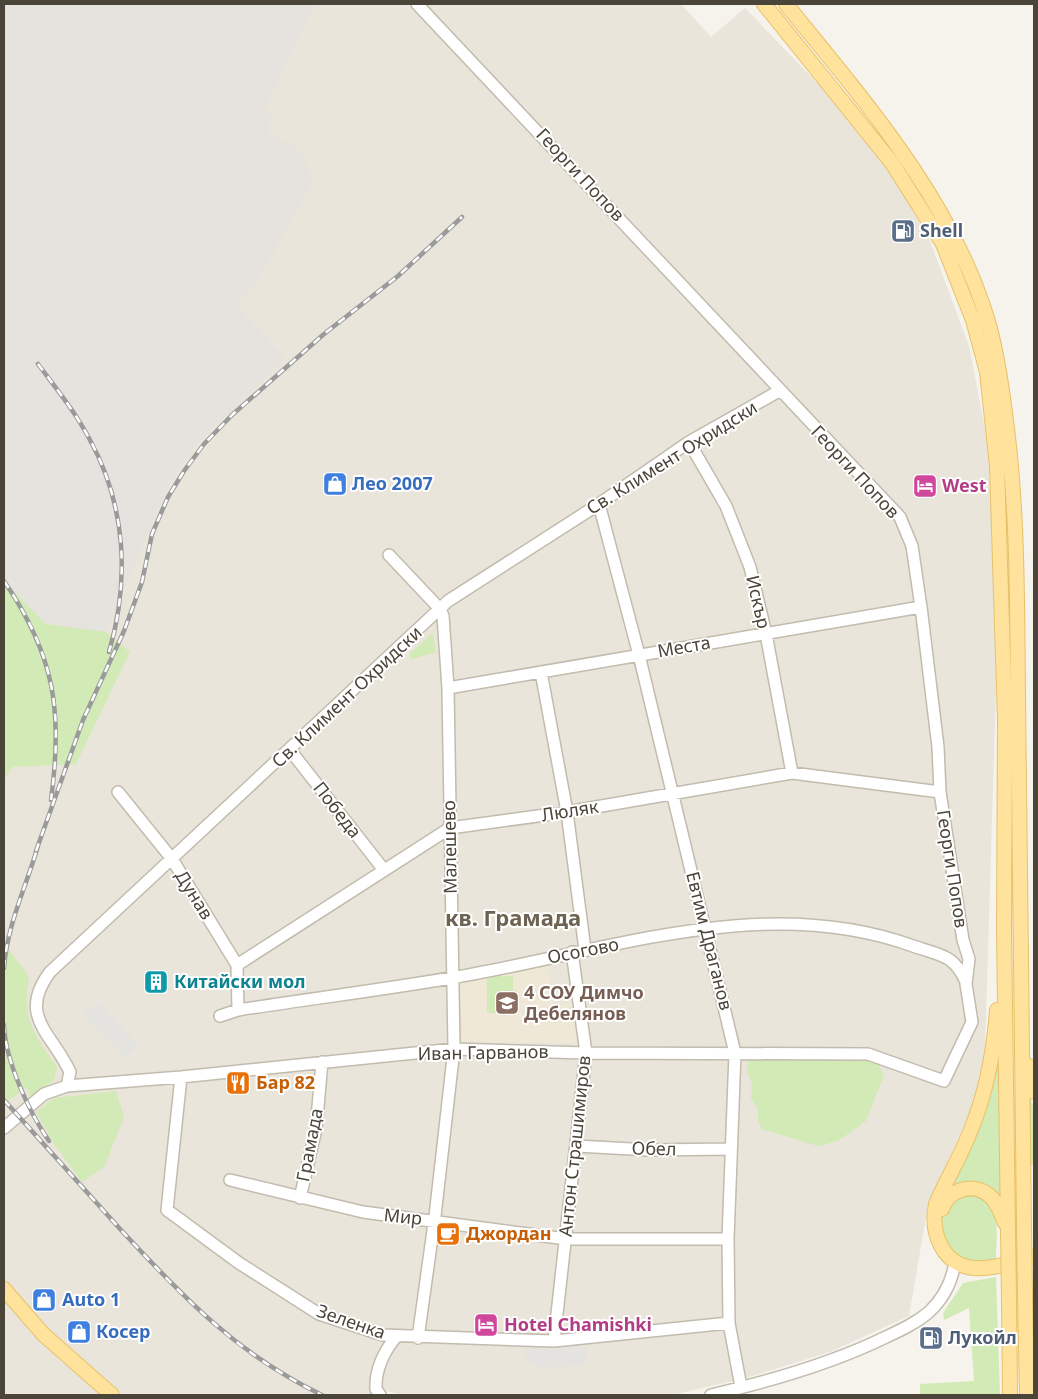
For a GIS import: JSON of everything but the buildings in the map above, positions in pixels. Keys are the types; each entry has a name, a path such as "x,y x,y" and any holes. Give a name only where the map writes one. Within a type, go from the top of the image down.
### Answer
{"main road":[{"path":"764,4 892,163 943,244 973,320 984,364 997,476 1004,720 1004,930 1010,1395"},
{"path":"786,4 882,123 916,170 960,248 987,318 1000,374 1012,462 1016,592 1027,1395"},
{"path":"1020,929 1029,1068 1034,1092"},
{"path":"1004,930 994,1041 985,1089 972,1128 936,1204 934,1214 935,1229 942,1249 955,1262 967,1267 979,1268 1034,1258"},
{"path":"1024,1227 1030,1182 1034,1171"},
{"path":"935,1229 948,1197 962,1190 971,1189 989,1195 999,1209 1008,1230"},
{"path":"4,1289 44,1334 112,1395"}],"street":[{"name":"Георги Попов","path":"417,4 693,296 779,391 900,517 912,546 938,747 940,792 963,940 969,959 966,984 972,1022 944,1081"},
{"name":"Св. Климент Охридски","path":"67,1086 70,1072 37,1018 36,1000 38,990 50,972 448,601 599,504 689,442 779,391"},
{"name":"Искър","path":"689,442 726,506 750,567 766,634 792,774"},
{"name":"Евтим Драганов","path":"599,504 639,655 736,1053 728,1239 729,1323 741,1387"},
{"path":"388,554 440,609"},
{"name":"Места","path":"448,688 921,607"},
{"name":"Малешево","path":"418,1338 454,1049 448,688 443,616 440,609"},
{"path":"541,672 567,812 585,950"},
{"name":"Победа","path":"290,750 384,870"},
{"name":"Люляк","path":"237,965 450,828 567,812 792,774 940,792"},
{"name":"Дунав","path":"118,792 172,859 237,965"},
{"name":"Осогово","path":"220,1016 238,1010 453,978 572,952 706,928 764,923 856,930 946,956"},
{"path":"963,940 946,956 959,966 966,984"},
{"name":"Антон Страшимиров","path":"554,1341 586,1053 572,952"},
{"path":"237,965 238,1010"},
{"name":"Иван Гарванов","path":"4,1128 44,1094 67,1086 181,1077 454,1049 586,1053 868,1054 944,1081"},
{"name":"Грамада","path":"300,1198 316,1129 322,1062"},
{"name":"Зеленка","path":"181,1077 166,1210 238,1263 319,1314 383,1335 418,1338 554,1341 729,1323"},
{"name":"Обел","path":"577,1146 649,1150 731,1149"},
{"name":"Мир","path":"230,1180 363,1212 566,1239 728,1239"},
{"path":"711,1395 843,1357 915,1322 930,1311 948,1289 953,1280 955,1262"},
{"path":"380,1395 376,1389 378,1372 384,1354 396,1336"}],"shaded area":[{"path":"4,4 681,4 711,37 745,8 826,92 882,157 930,241 969,346 994,476 998,626 984,1081 928,1205 909,1316 830,1352 746,1378 672,1395 405,1395 386,1391 379,1395 4,1395"},
{"path":"4,4 315,4 264,110 273,115 266,131 303,152 313,182 255,285 234,304 286,358 197,443 169,484 106,632 46,624 4,581"},
{"name":"4 СОУ Димчо Дебелянов","path":"547,962 554,1005 573,1002 579,1043 462,1042 460,981"},
{"path":"98,1001 139,1046 126,1058 83,1014"},
{"path":"587,1342 585,1365 536,1368 536,1363 525,1363 525,1345"}],"green space":[{"path":"4,581 46,624 106,632 130,652 76,764 12,767 4,780"},
{"path":"433,633 436,652 412,659 409,654"},
{"path":"4,943 29,977 27,1004 31,1025 57,1067 54,1080 31,1098 26,1087 9,1101 4,1095"},
{"path":"487,976 513,976 513,1013 487,1013"},
{"path":"998,1050 1001,1200 989,1187 978,1182 966,1183 950,1189"},
{"path":"748,1059 870,1061 878,1064 884,1075 866,1121 838,1141 818,1146 762,1129 758,1120 758,1109 751,1099 752,1084 747,1070"},
{"path":"1026,1088 1034,1108 1034,1164 1028,1168"},
{"path":"116,1091 124,1117 104,1167 82,1182 54,1144 36,1112 55,1098"},
{"path":"966,1195 987,1201 992,1208 997,1227 996,1259 973,1261 965,1259 951,1250 946,1243 941,1228 944,1211 950,1203"},
{"path":"996,1277 1000,1395 920,1395 920,1384 974,1381 969,1308 944,1320 943,1313 963,1283"}],"railway":[{"path":"36,851 83,720 124,631 142,582 152,534 168,497 184,471 204,444 232,415 324,334 398,276 462,217"},
{"path":"38,364 90,440 102,465 111,491 121,544 122,571 116,625 109,652"},
{"path":"4,581 35,634 51,685 55,711 56,739 51,800"},
{"path":"4,968 13,921 38,846"},
{"path":"4,1025 5,1039 19,1085 49,1141"},
{"path":"4,1100 121,1230 167,1279 213,1323 264,1361 322,1395"}],"place":[{"name":"Shell","path":"903,231"},
{"name":"Лео 2007","path":"335,484"},
{"name":"West","path":"925,486"},
{"name":"Китайски мол","path":"156,982"},
{"name":"4 СОУ Димчо Дебелянов","path":"507,1003"},
{"name":"Бар 82","path":"238,1083"},
{"name":"Джордан","path":"448,1234"},
{"name":"Auto 1","path":"44,1300"},
{"name":"Hotel Chamishki","path":"486,1325"},
{"name":"Косер","path":"79,1332"},
{"name":"Лукойл","path":"931,1338"}],"district":[{"name":"кв. Грамада","path":"513,918"}]}
